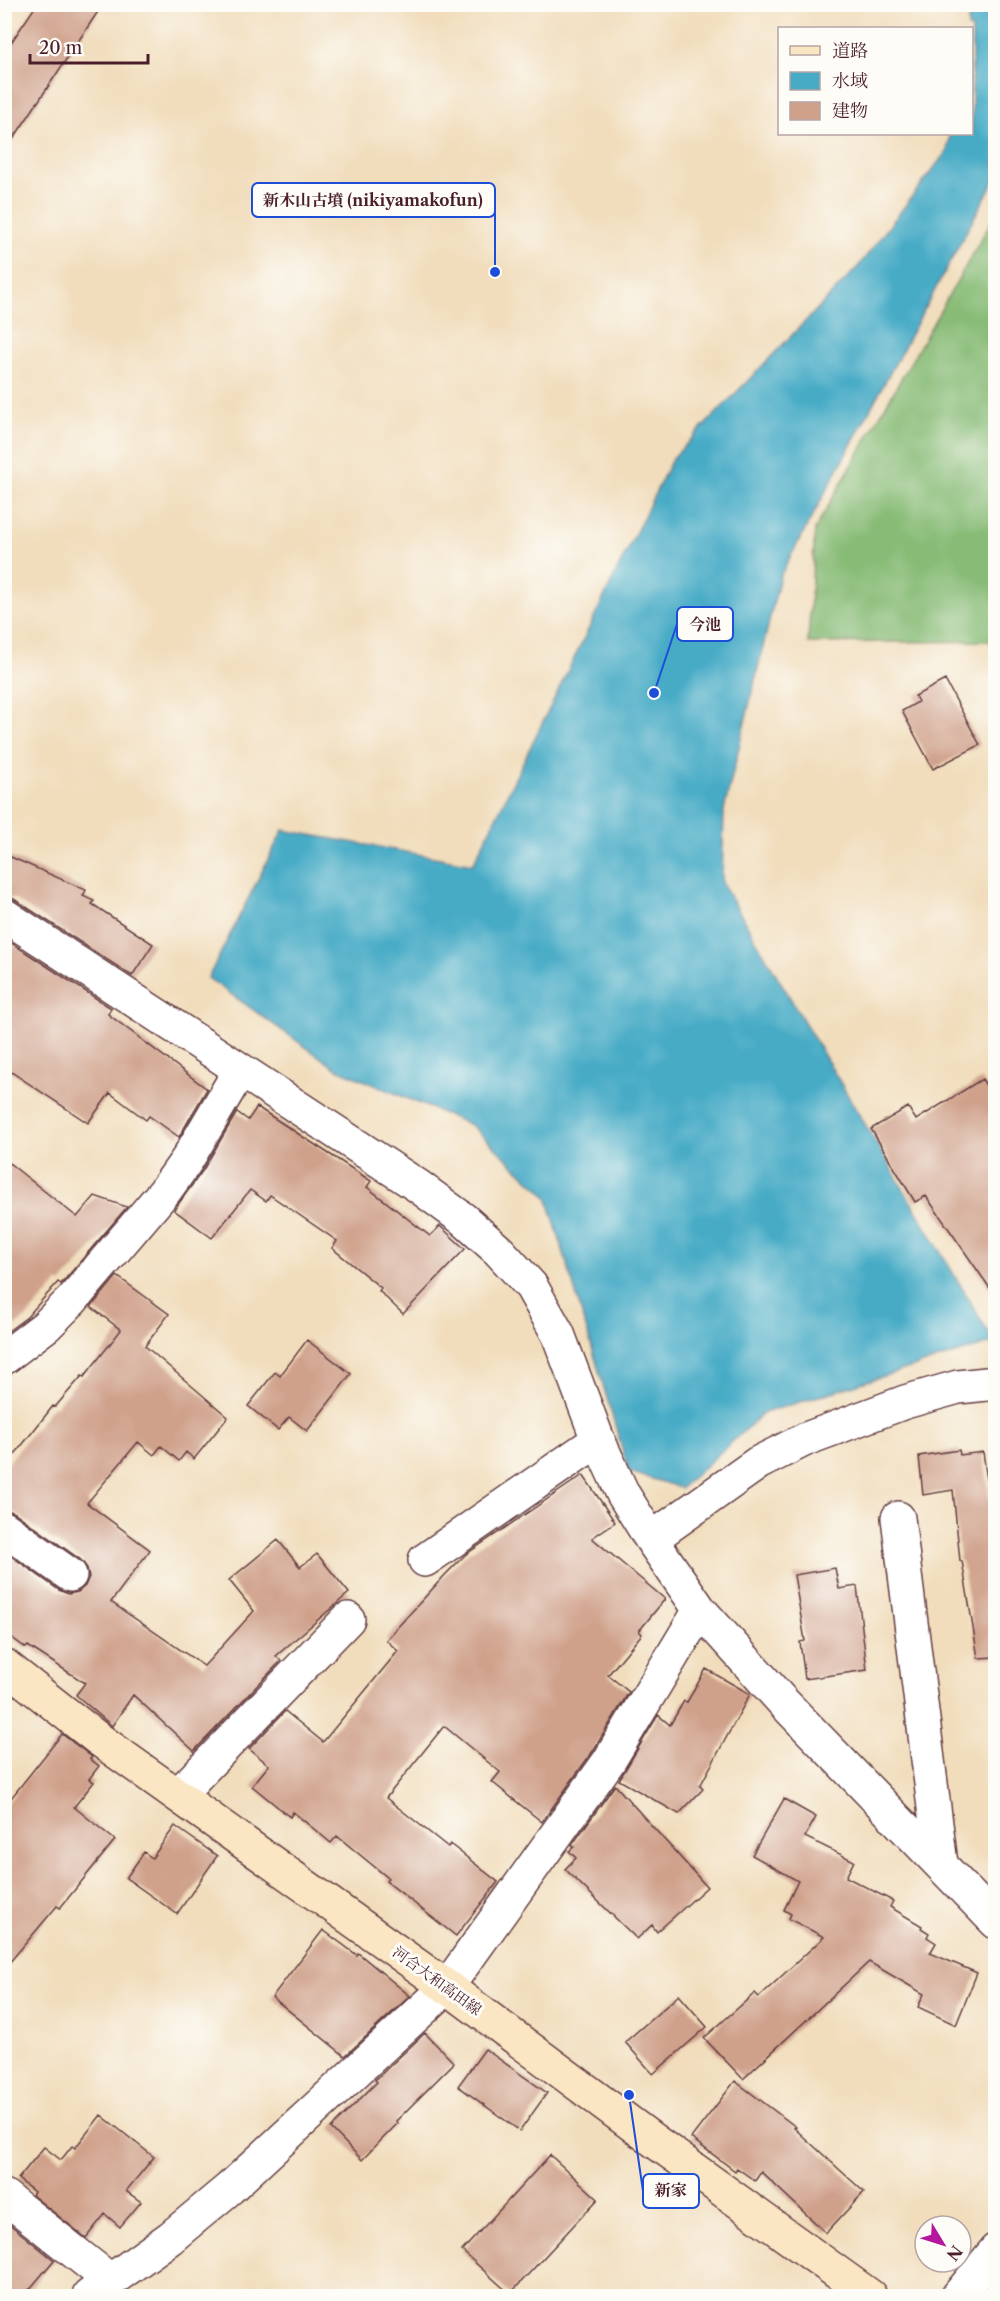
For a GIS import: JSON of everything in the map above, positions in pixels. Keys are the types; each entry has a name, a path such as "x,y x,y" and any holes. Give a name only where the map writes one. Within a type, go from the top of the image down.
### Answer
{"main road":[{"name":"河合大和高田線","path":"4,1665 97,1738 447,1987 653,2140 870,2296"}],"street":[{"path":"4,915 418,1186 464,1219 499,1251 531,1286 558,1334 598,1440 622,1494 700,1610 783,1702 996,1922"},
{"path":"4,1359 46,1326 72,1300 165,1191 187,1160 240,1070"},
{"path":"651,1539 758,1463 806,1439 905,1402 958,1387 996,1383"},
{"path":"425,1560 598,1440"},
{"path":"898,1518 940,1864"},
{"path":"4,1528 70,1575"},
{"path":"4,2196 100,2289 170,2238 230,2188 447,1987 609,1761 700,1610"},
{"path":"178,1795 348,1619"},
{"path":"958,2296 996,2250"}],"green space":[{"path":"995,215 995,641 808,643 815,529"}],"water":[{"path":"969,5 995,5 995,179 780,576 724,810 722,883 994,1342 764,1413 681,1488 629,1472 547,1197 471,1125 337,1069 208,978 283,830 473,864 672,459 858,267 947,151 950,135 973,135 973,27 968,27"}],"building":[{"path":"37,4 103,4 4,153 4,53"},
{"path":"945,680 980,745 933,769 902,711 918,702 915,696"},
{"path":"4,854 86,890 83,896 94,901 92,904 153,944 132,976 14,899 4,896"},
{"path":"4,938 111,1008 108,1014 207,1089 179,1137 149,1116 146,1120 110,1093 88,1123 4,1067"},
{"path":"982,1079 996,1101 996,1297 926,1196 915,1202 871,1129 908,1107 916,1120"},
{"path":"257,1107 371,1181 367,1187 430,1236 440,1226 465,1249 403,1314 379,1291 381,1288 332,1248 337,1241 270,1195 266,1201 250,1190 212,1238 174,1210 203,1170 237,1112 248,1120"},
{"path":"4,1159 77,1217 95,1196 127,1207 61,1284 58,1282 27,1317 4,1334"},
{"path":"117,1276 169,1314 145,1346 228,1417 194,1459 186,1452 179,1461 161,1446 154,1455 138,1442 87,1503 150,1550 111,1602 204,1666 254,1611 229,1580 278,1540 300,1567 317,1554 349,1593 276,1656 281,1661 194,1751 133,1695 112,1726 76,1695 85,1683 28,1646 26,1648 4,1632 4,1551 68,1594 78,1592 85,1586 89,1577 87,1568 81,1560 15,1513 4,1509 4,1468 53,1406 55,1407 82,1376 84,1377 121,1330 91,1307"},
{"path":"307,1340 351,1374 307,1431 289,1417 278,1430 248,1406 275,1372 280,1376"},
{"path":"959,1450 960,1455 983,1452 991,1508 996,1508 996,1657 978,1658 962,1561 960,1561 953,1490 923,1495 919,1456"},
{"path":"583,1475 615,1522 592,1538 665,1599 639,1631 642,1634 608,1675 629,1692 593,1751 542,1822 492,1782 500,1772 444,1726 386,1798 448,1847 450,1844 498,1882 456,1936 386,1881 388,1878 337,1836 331,1843 293,1812 290,1817 252,1786 269,1765 249,1749 285,1711 323,1742 398,1651 386,1640 445,1575 465,1555"},
{"path":"835,1568 839,1589 857,1586 867,1670 805,1679 800,1642 805,1641 794,1575"},
{"path":"706,1669 750,1694 700,1786 703,1789 679,1814 619,1780 658,1715 670,1725 684,1701 687,1702"},
{"path":"62,1734 92,1757 90,1759 99,1766 89,1779 94,1782 74,1807 115,1840 60,1908 57,1906 4,1969 4,1807"},
{"path":"615,1785 707,1887 657,1932 652,1925 637,1939 565,1869 576,1858 569,1851 574,1847 572,1845"},
{"path":"784,1799 816,1817 805,1837 854,1861 846,1877 893,1901 890,1907 922,1926 921,1928 929,1933 927,1937 936,1943 930,1953 977,1973 956,2025 918,2007 924,1994 869,1962 743,2079 704,2038 755,1993 759,1997 824,1937 789,1919 791,1914 784,1910 798,1881 752,1855"},
{"path":"175,1826 217,1856 177,1914 126,1878 144,1852 152,1858"},
{"path":"323,1930 357,1955 358,1953 410,1996 345,2056 272,1997"},
{"path":"679,1995 707,2027 653,2074 625,2042"},
{"path":"425,2033 454,2063 396,2121 398,2123 362,2160 331,2128 377,2082 375,2080"},
{"path":"485,2049 547,2093 520,2131 458,2086"},
{"path":"735,2081 796,2127 794,2128 864,2192 826,2233 761,2172 755,2181 737,2168 735,2171 691,2138"},
{"path":"101,2115 154,2157 126,2191 141,2202 120,2227 105,2214 86,2238 32,2195 34,2192 18,2179 44,2147 61,2160 72,2146 75,2148"},
{"path":"550,2155 598,2199 510,2294 462,2251"},
{"path":"9,2224 54,2260 24,2296 4,2296 4,2229"}],"place":[{"name":"新木山古墳 (nikiyamakofun)","path":"495,272"},
{"name":"今池","path":"654,693"},
{"name":"新家","path":"629,2095"}]}
